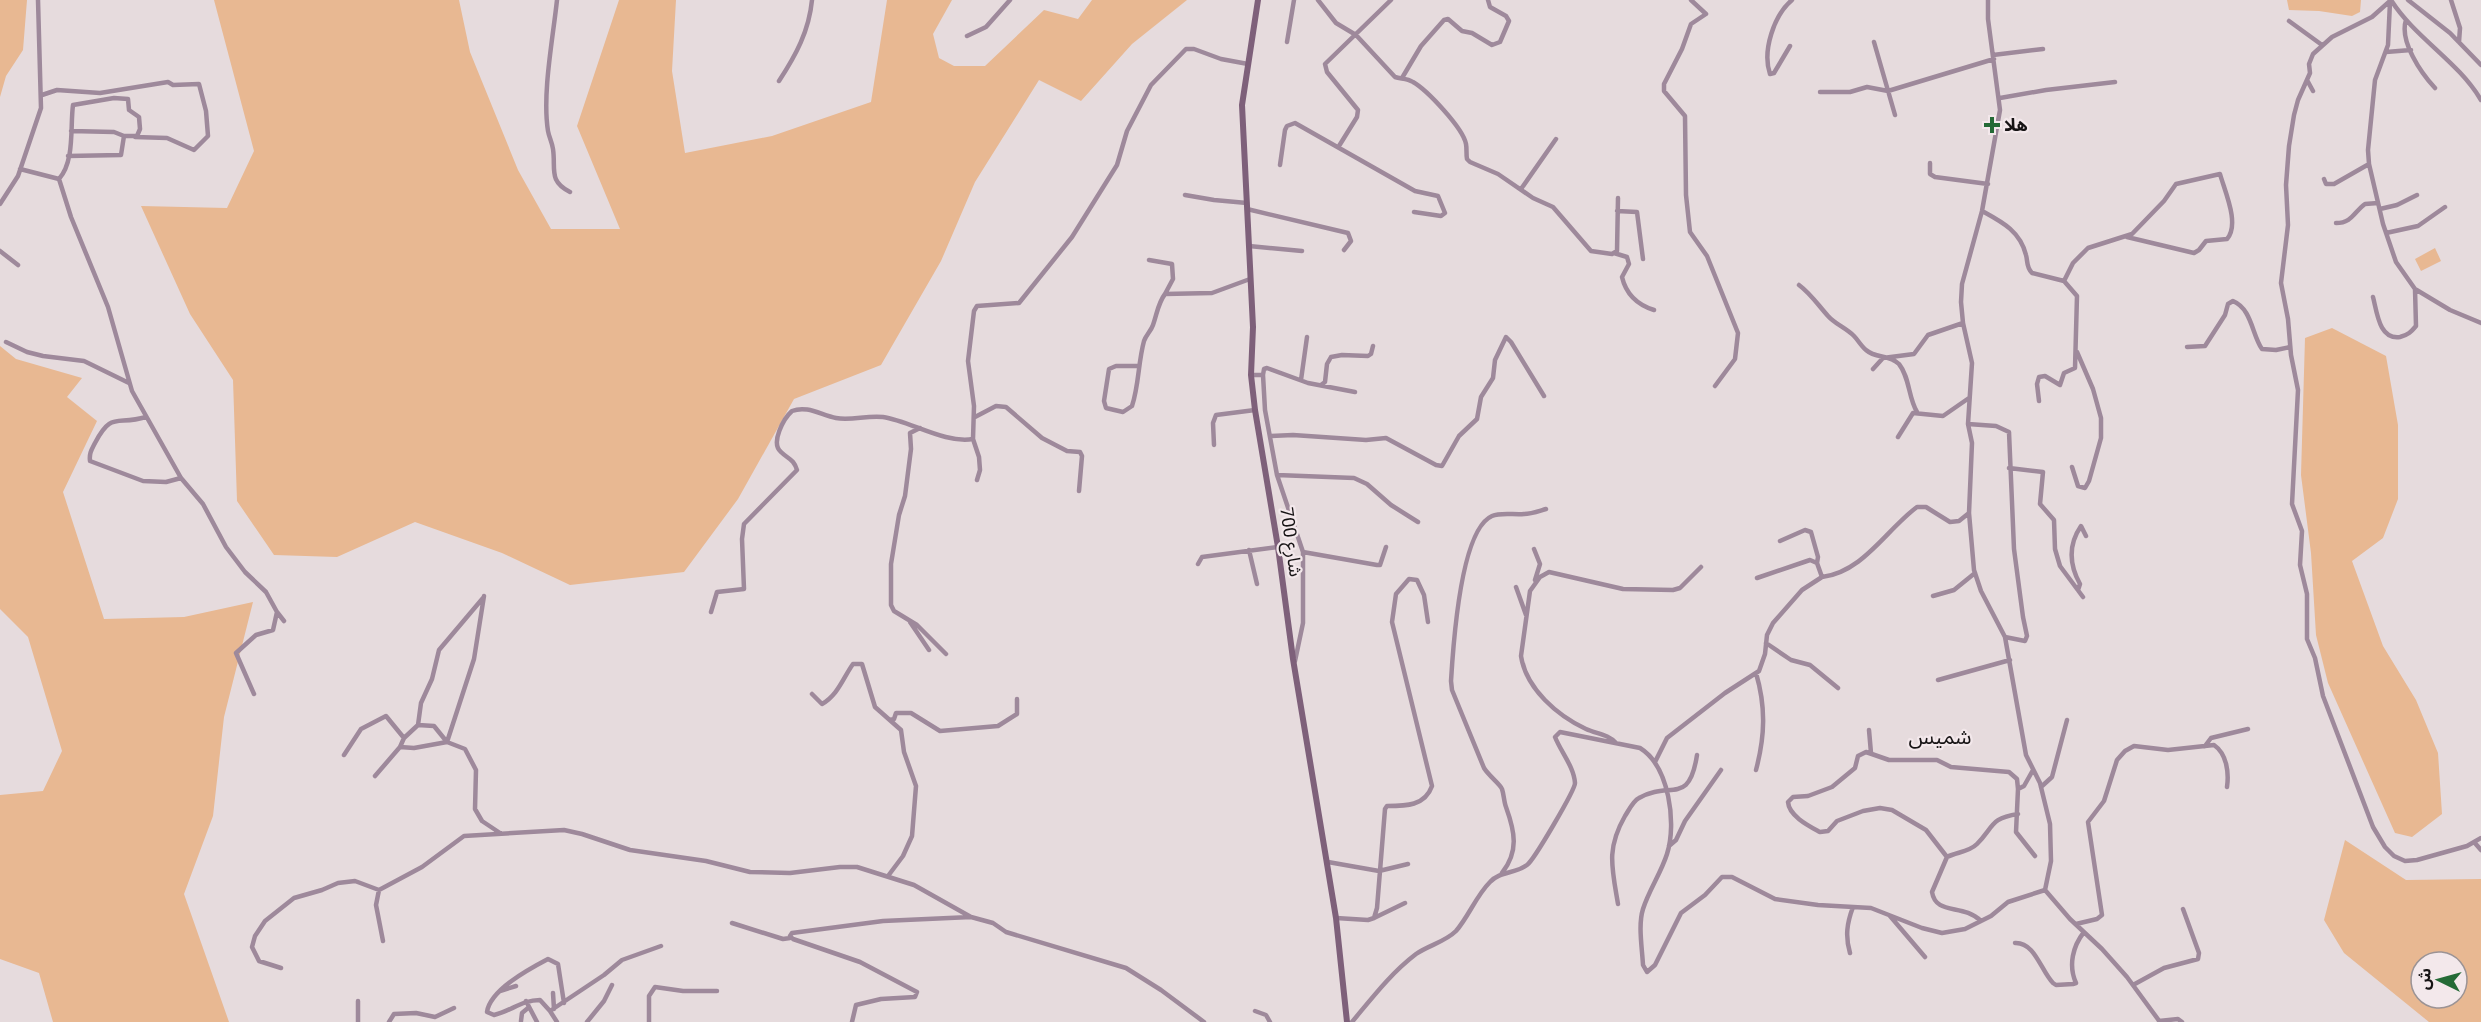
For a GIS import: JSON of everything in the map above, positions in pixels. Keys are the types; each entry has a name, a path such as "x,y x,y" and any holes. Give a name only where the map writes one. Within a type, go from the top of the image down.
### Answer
{"main road":[{"name":"شارع 700","path":"1258,0 1242,105 1249,246 1251,375 1294,664 1328,862 1349,1022"}],"street":[{"path":"0,204 10,192 20,169 41,108 38,0"},
{"path":"557,0 549,65 547,120 553,148 555,181 560,187 570,192"},
{"path":"779,81 799,50 811,14 812,0"},
{"path":"967,36 986,27 1010,0"},
{"path":"1287,42 1294,0"},
{"path":"1318,0 1336,23 1356,35 1395,77 1417,84 1447,114 1467,144 1467,159 1470,162 1498,174 1533,198 1558,211 1591,251 1614,253 1627,257 1629,264 1622,277 1624,285 1642,306 1654,310"},
{"path":"1340,146 1357,117 1358,110 1325,66 1330,57 1391,0"},
{"path":"1402,78 1421,46 1444,20 1448,19 1462,31 1472,33 1487,44 1500,42 1509,21 1506,16 1490,7 1488,0"},
{"path":"1690,0 1706,14 1691,24 1682,49 1664,84 1664,91 1685,116 1686,195 1690,232 1707,256 1737,333 1735,359 1715,386"},
{"path":"1790,46 1774,73 1770,74 1768,61 1773,26 1792,0"},
{"path":"1988,0 1988,19 2000,98 1998,126 1982,211 1962,284 1961,302 1972,363 1968,424 1972,443 1969,513 1975,573 1981,591 2005,637 2026,755 2041,787 2051,834 2051,861 2045,890"},
{"path":"2408,0 2432,17 2481,65"},
{"path":"2451,0 2460,28 2459,42"},
{"path":"2391,1 2406,20 2462,75 2481,100"},
{"path":"2391,1 2372,17 2341,31 2322,45 2310,61 2307,80 2298,100 2289,146 2286,185 2288,225 2281,283 2298,390 2292,504 2302,531 2300,565 2307,594 2307,634 2323,696 2373,827 2385,847 2400,860 2413,860 2481,838"},
{"path":"2391,1 2386,52 2375,80 2369,164 2386,233 2396,262 2415,289 2450,310 2481,323"},
{"path":"2406,20 2404,33 2420,73 2435,88"},
{"path":"2289,21 2322,45"},
{"path":"1874,42 1895,115"},
{"path":"976,480 980,471 979,457 973,439 975,417 968,361 974,311 977,306 1019,303 1034,286 1072,237 1117,165 1127,131 1151,85 1186,49 1194,49 1221,59 1248,64"},
{"path":"1820,92 1850,92 1867,87 1888,91 1994,57 2043,49"},
{"path":"2386,52 2411,50"},
{"path":"2307,80 2313,91"},
{"path":"42,95 57,90 100,93 168,82 173,85 199,84 206,111 208,136 194,150 167,138 71,130"},
{"path":"2000,98 2115,82"},
{"path":"59,179 65,171 72,106 75,103 126,98 129,110 139,117 140,129 135,137"},
{"path":"1280,165 1285,130 1290,124 1295,123 1340,146 1415,191 1438,196 1445,213 1441,216 1414,212"},
{"path":"68,156 120,156 124,136"},
{"path":"1521,189 1556,139"},
{"path":"1930,163 1930,174 1935,177 1988,183"},
{"path":"2324,179 2326,184 2334,184 2369,164"},
{"path":"20,169 59,179"},
{"path":"2064,281 2073,263 2088,248 2127,237 2164,201 2176,184 2220,174 2232,218 2231,234 2227,239 2206,241 2194,253 2127,237"},
{"path":"59,179 71,217 108,307 129,383 146,417 181,478 203,504 235,560 266,592 284,621"},
{"path":"1185,195 1247,206 1348,233 1351,241 1344,250"},
{"path":"2380,209 2397,205 2417,195"},
{"path":"1614,253 1617,248 1618,198"},
{"path":"2336,222 2347,222 2365,204 2378,202"},
{"path":"2386,233 2418,226 2445,207"},
{"path":"1617,211 1637,212 1643,259"},
{"path":"1982,211 2000,220 2020,240 2030,271 2064,281 2077,296 2075,368 2064,373 2061,384 2058,385 2044,376 2038,379 2039,401"},
{"path":"1249,246 1302,251"},
{"path":"0,251 18,265"},
{"path":"1139,366 1116,366 1109,369 1104,401 1106,408 1121,412 1130,409 1138,381 1145,340 1152,329 1158,307 1173,279 1172,264 1149,260"},
{"path":"1165,294 1212,292 1250,279"},
{"path":"1799,285 1830,318 1854,336 1865,350 1874,356 1888,357 1898,363 1910,388 1911,402 1917,411 1933,417 1943,416 1969,398"},
{"path":"2373,297 2382,330 2391,337 2400,337 2408,335 2416,326 2415,289"},
{"path":"2187,347 2205,346 2225,315 2228,304 2233,301 2239,304 2246,313 2262,350 2290,347"},
{"path":"1873,369 1883,358 1914,354 1928,335 1963,323"},
{"path":"1301,380 1306,337"},
{"path":"1271,436 1293,435 1366,440 1386,438 1442,466 1462,432 1477,419 1481,397 1493,378 1495,360 1506,338 1511,342 1544,396"},
{"path":"6,342 27,352 43,356 84,361 129,383"},
{"path":"1321,385 1325,382 1327,364 1331,357 1368,356 1373,346"},
{"path":"2072,467 2078,486 2085,488 2089,481 2102,430 2099,407 2076,350"},
{"path":"1294,664 1303,623 1303,552 1277,475 1265,410 1264,369 1355,392"},
{"path":"1251,375 1263,375"},
{"path":"975,417 996,406 1006,407 1042,438 1067,451 1080,453 1082,456 1079,491"},
{"path":"711,612 717,592 744,589 742,539 745,522 797,470 790,458 778,448 779,431 792,411 802,408 845,419 858,416 882,417 956,438 973,439"},
{"path":"1214,445 1213,423 1216,415 1255,410"},
{"path":"1898,437 1910,416 1917,411"},
{"path":"146,417 106,424 89,454 90,461 143,481 166,482 181,478"},
{"path":"1968,424 1996,426 2009,432 2014,549 2027,636 2025,641 2005,637"},
{"path":"920,428 910,433 911,449 905,496 898,514 891,564 891,605 894,610 917,625 946,654"},
{"path":"2009,468 2043,472 2040,506 2053,518 2057,559 2063,573 2083,597"},
{"path":"1277,475 1354,478 1367,484 1391,505 1418,522"},
{"path":"1654,762 1667,738 1725,693 1756,673 1762,664 1773,623 1802,590 1822,577 1832,576 1852,566 1917,507 1926,507 1950,522 1959,521 1969,513"},
{"path":"1349,1022 1403,965 1424,948 1456,931 1488,883 1502,873 1513,853 1515,838 1502,788 1491,780 1484,768 1452,690 1451,681 1460,592 1470,542 1484,521 1494,515 1527,514 1546,509"},
{"path":"2078,590 2080,584 2071,567 2071,551 2081,525 2084,527 2086,536"},
{"path":"1780,541 1805,530 1811,532 1822,577"},
{"path":"1198,564 1202,557 1278,547"},
{"path":"1303,552 1377,565 1386,547"},
{"path":"1534,549 1540,564 1534,586"},
{"path":"1249,550 1257,584"},
{"path":"1757,578 1806,560 1817,563"},
{"path":"1616,743 1608,736 1586,729 1551,706 1535,687 1523,666 1521,656 1530,591 1540,577 1550,572 1623,589 1668,590 1680,588 1701,567"},
{"path":"1933,596 1954,590 1975,573"},
{"path":"1374,918 1377,908 1386,807 1416,803 1429,794 1432,786 1392,622 1396,594 1409,579 1417,580 1422,588 1428,622"},
{"path":"1516,587 1527,618"},
{"path":"375,776 400,747 404,738 418,725 421,703 432,679 439,650 462,621 476,609 484,596 474,659 447,742"},
{"path":"254,694 236,653 259,633 273,630 277,612"},
{"path":"910,622 929,650"},
{"path":"1766,643 1791,660 1810,665 1838,688"},
{"path":"1938,680 2010,660"},
{"path":"812,694 822,704 828,701 836,693 853,664 857,662 862,664 866,670 875,707 901,730 906,756 916,786 912,836 903,856 888,876"},
{"path":"1756,673 1762,693 1765,721 1763,744 1756,770"},
{"path":"890,720 894,719 896,713 911,713 940,731 998,726 1017,714 1017,699"},
{"path":"345,755 361,729 386,716 404,738"},
{"path":"2041,787 2052,777 2067,720"},
{"path":"418,725 434,726 447,742 465,749 476,770 475,809 482,821 500,833"},
{"path":"2205,746 2211,738 2248,729"},
{"path":"1869,730 1871,753"},
{"path":"1502,873 1516,871 1533,860 1575,788 1574,775 1556,740 1556,734 1563,733 1640,748 1654,762 1663,776 1670,818 1669,846 1643,911 1643,964 1647,972 1655,965 1681,913 1705,896 1722,877 1732,878 1774,899 1818,905 1871,908 1922,928 1942,933 1961,930 1981,921 2008,902 2045,890"},
{"path":"400,747 414,748 447,742"},
{"path":"2076,924 2097,919 2102,915 2088,822 2104,801 2119,756 2134,746 2168,750 2214,745 2222,753 2226,764 2227,787"},
{"path":"1947,857 1926,830 1892,810 1880,808 1863,811 1837,821 1824,833 1805,824 1789,808 1788,802 1791,798 1832,787 1855,768 1855,762 1861,753 1871,753 1889,760 1937,760 1951,767 2009,772 2017,779 2016,832 2035,856"},
{"path":"1618,904 1612,850 1614,836 1636,799 1645,795 1680,790 1692,779 1697,755"},
{"path":"1669,846 1676,840 1685,821 1721,770"},
{"path":"2018,789 2024,786 2033,770"},
{"path":"1947,857 1967,851 1977,844 1997,819 2018,814"},
{"path":"282,968 259,961 252,947 255,936 265,921 294,898 338,883 355,881 379,890 422,867 464,836 564,830 577,832 630,850 706,861 750,872 790,873 857,867 888,876 914,885 971,917 993,923 1010,933 1126,969 1161,990 1204,1022"},
{"path":"2474,842 2481,850"},
{"path":"1947,857 1932,892 1934,898 1941,907 1973,913 1981,921"},
{"path":"1328,862 1379,871 1408,864"},
{"path":"379,890 376,905 383,941"},
{"path":"2045,890 2102,949 2133,985 2160,1022 2178,1019 2182,1022"},
{"path":"1336,918 1368,920 1405,903"},
{"path":"1850,953 1847,924 1853,907"},
{"path":"2133,985 2164,968 2198,959 2199,953 2183,909"},
{"path":"1888,914 1924,957"},
{"path":"790,938 790,934 795,932 856,924 971,917"},
{"path":"732,923 783,939 790,938 861,962 917,992 914,998 881,999 858,1004 852,1022"},
{"path":"2015,943 2031,950 2053,983 2073,984 2076,982 2072,968 2074,944 2084,932"},
{"path":"552,1010 604,975 621,960 661,946"},
{"path":"552,1010 540,1000 526,1001 501,1013 490,1015 487,1007 497,991 548,959 558,964 564,1003"},
{"path":"497,991 516,986"},
{"path":"587,1022 604,1001 612,986"},
{"path":"649,1022 649,996 655,987 683,991 717,991"},
{"path":"553,993 552,1010 557,1022"},
{"path":"358,1001 358,1022"},
{"path":"526,1001 537,1022"},
{"path":"389,1022 391,1016 399,1013 416,1013 435,1017 454,1008"},
{"path":"521,1022 522,1013 528,1008"},
{"path":"1255,1011 1266,1015 1270,1022"}],"shaded area":[{"path":"0,0 27,0 23,50 6,76 0,97"},
{"path":"214,0 459,0 470,52 518,170 551,229 620,229 577,126 619,0 676,0 672,71 685,153 772,136 871,102 887,0 952,0 933,34 939,58 954,66 985,66 1044,10 1078,19 1092,0 1187,0 1132,44 1081,101 1039,80 975,182 941,261 881,365 794,399 738,499 684,572 570,585 502,553 415,522 337,557 274,555 237,501 233,380 190,314 141,206 227,208 254,151"},
{"path":"2287,0 2361,0 2360,12 2352,16 2319,11 2289,10"},
{"path":"2435,248 2441,261 2421,271 2415,259"},
{"path":"2332,328 2386,356 2398,425 2398,499 2383,538 2352,561 2383,646 2416,700 2438,753 2442,814 2412,837 2395,833 2328,683 2316,635 2311,553 2301,475 2305,338"},
{"path":"0,346 16,359 82,378 67,397 97,421 63,492 104,619 184,617 253,602 224,717 213,816 184,894 229,1022 53,1022 39,973 0,959 0,795 43,791 62,751 28,637 0,609"},
{"path":"2345,840 2406,880 2481,879 2481,1022 2429,1022 2414,1010 2469,1010 2469,950 2409,950 2409,1006 2344,953 2324,920"}],"place":[{"name":"هلا","path":"1992,125"}],"district":[{"name":"شميس","path":"1940,737"}]}
